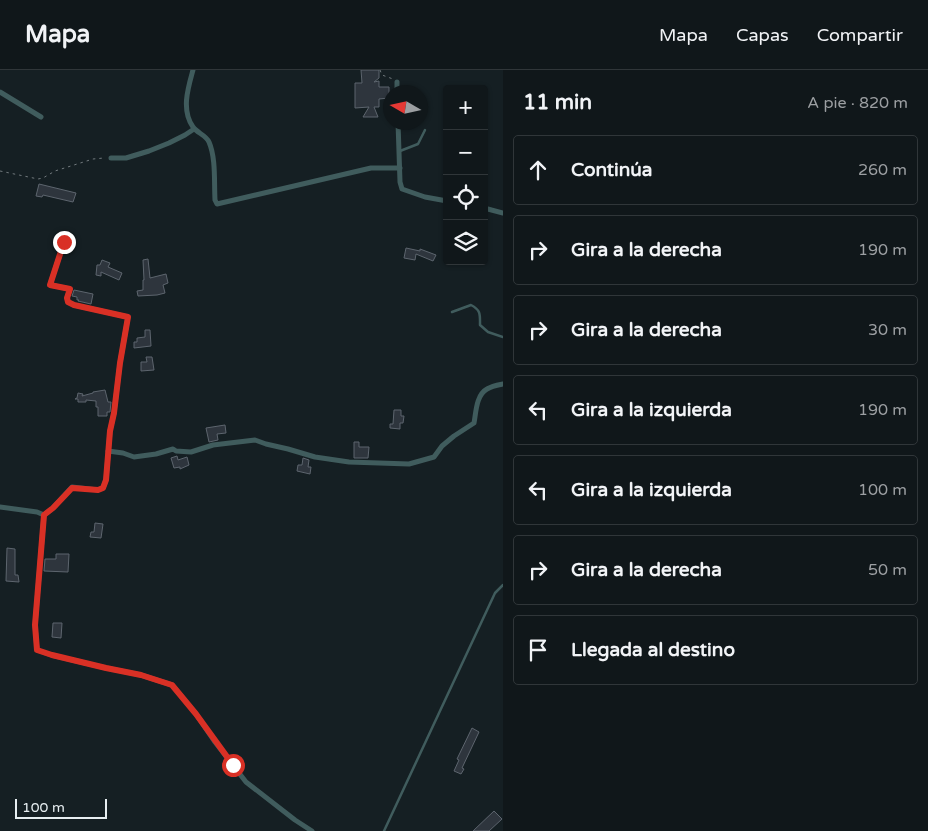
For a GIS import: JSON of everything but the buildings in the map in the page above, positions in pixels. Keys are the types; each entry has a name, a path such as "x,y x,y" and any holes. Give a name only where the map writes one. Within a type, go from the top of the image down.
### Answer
{"street":[{"path":"193,70 187,92 187,109 194,128 209,140 213,154 215,200 217,204 372,168 400,168"},
{"path":"0,92 40,117"},
{"path":"110,158 126,158 149,151 185,135 194,128"},
{"path":"399,130 400,182 402,189 443,200"},
{"path":"488,209 503,213"},
{"path":"64,242 50,285 70,289 67,298 68,302 74,305 128,317 110,431 106,480 103,488 98,490 72,488 44,515 35,625 37,650 97,666 141,675 172,685 246,782 312,831"},
{"path":"108,450 134,457 173,450 191,452 213,445 256,440 330,460 409,464 434,457 442,446 474,423 478,400 481,394 485,390 503,384"},
{"path":"0,507 37,512 44,515"}],"lane":[{"path":"400,151 418,144 425,130"},
{"path":"452,312 471,305 480,313 480,325 488,332 503,337"},
{"path":"384,831 495,593 503,585"}],"path":[{"path":"380,70 382,75 397,82"},
{"path":"0,171 38,179 55,171 93,159 110,158"}],"route":[{"path":"64,242 50,285 70,289 67,298 68,302 74,305 128,317 110,431 106,480 103,488 98,490 72,488 44,515 35,625 37,650 141,675 172,685 196,714 233,765"}]}
